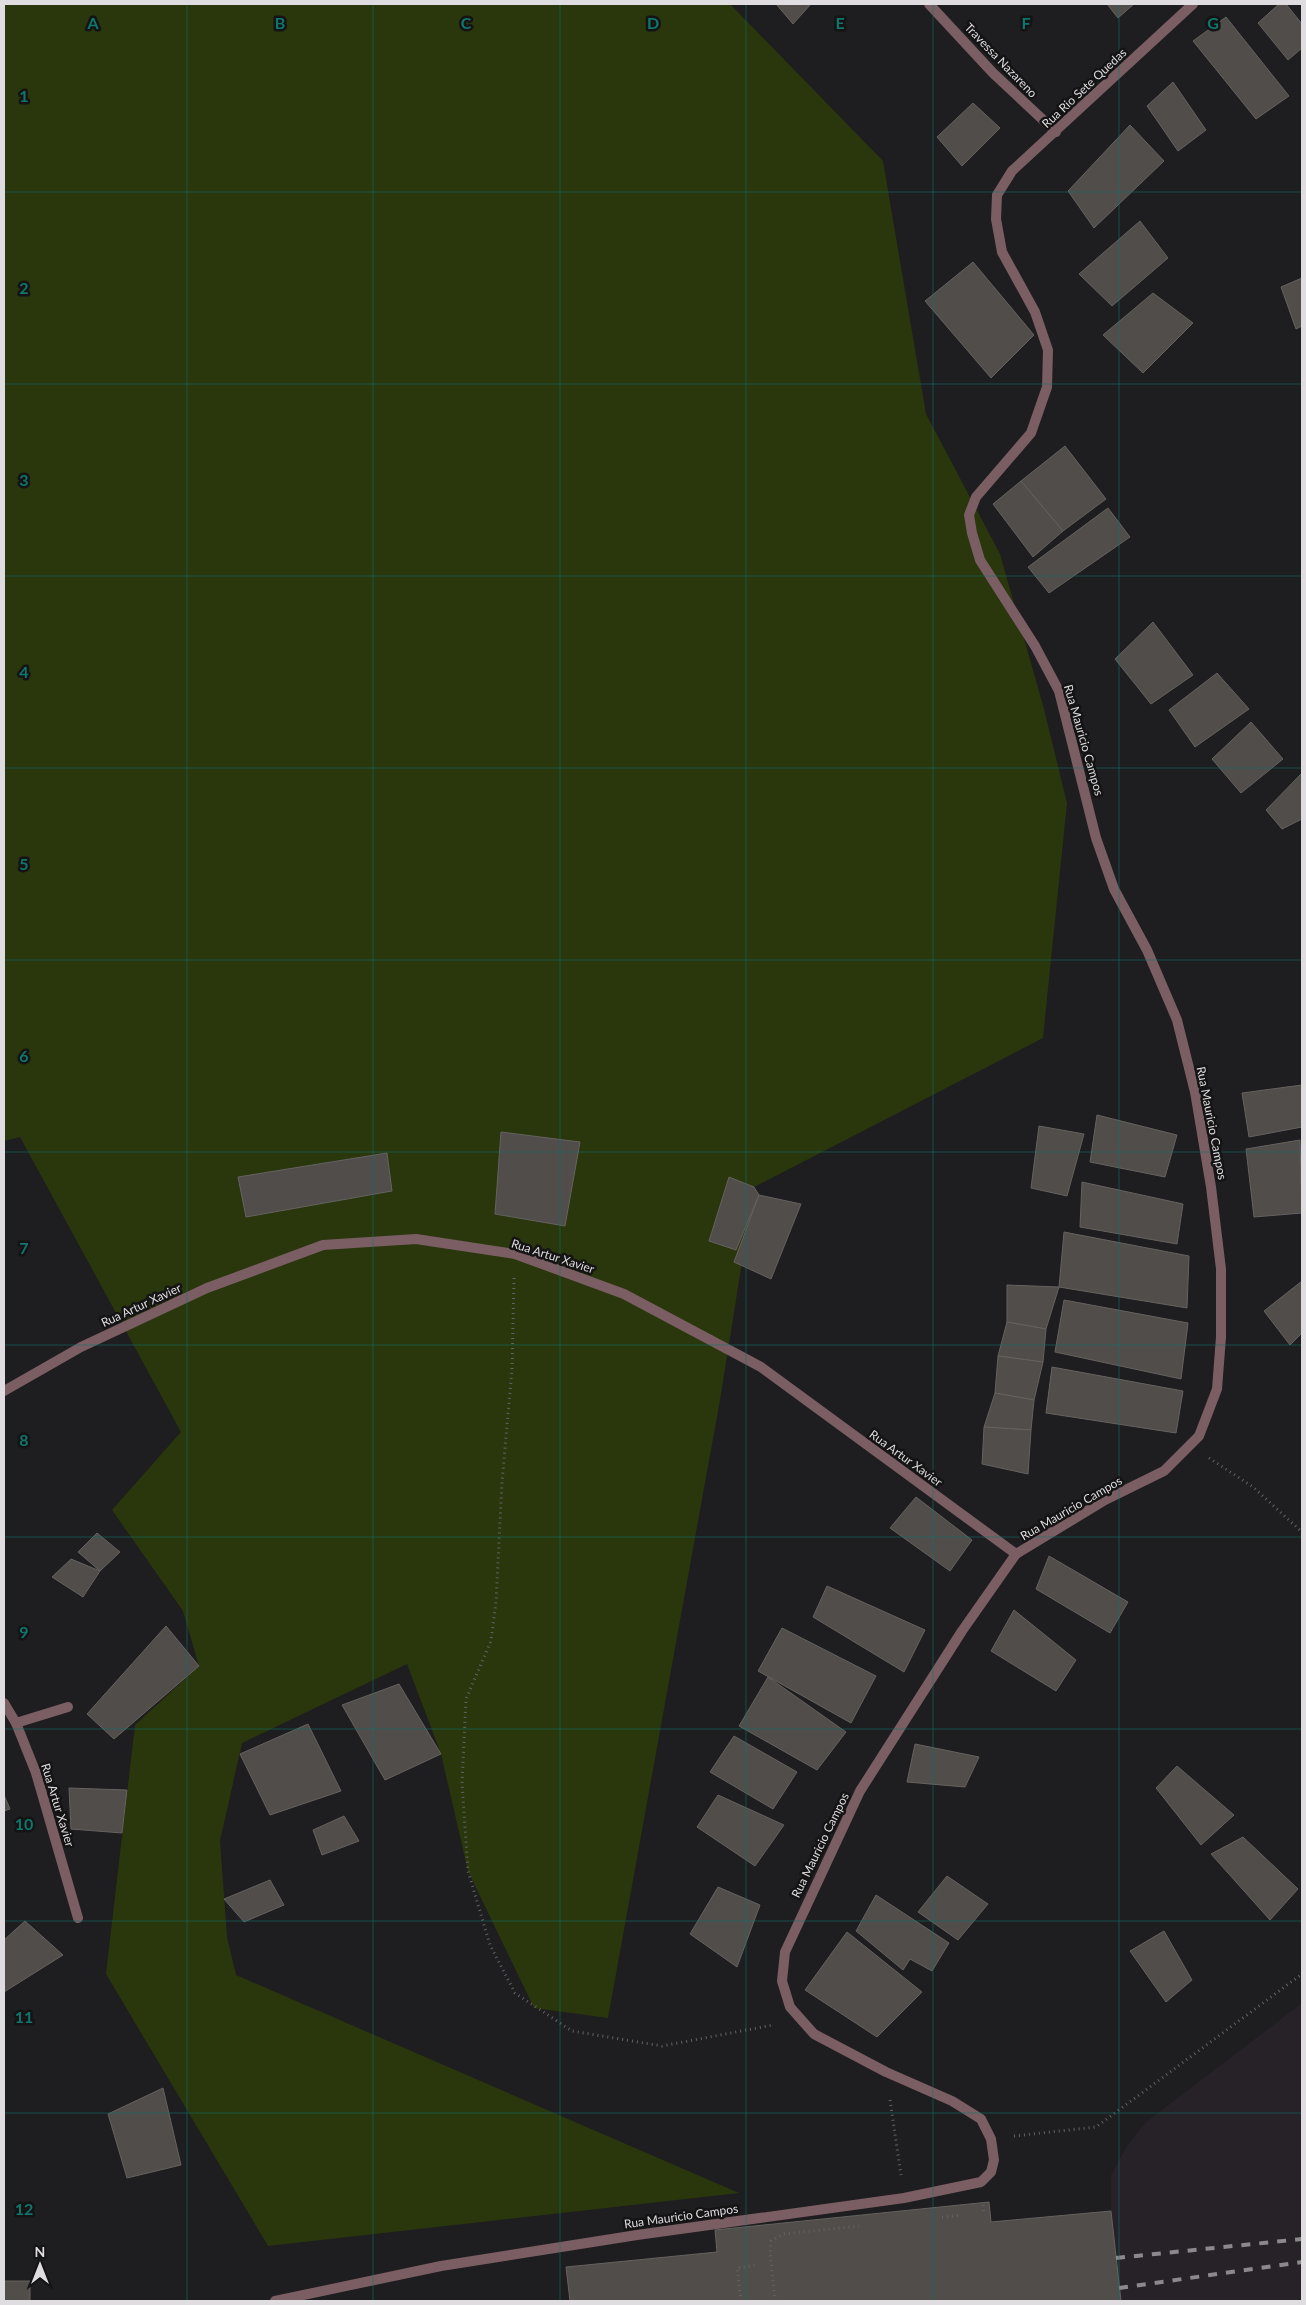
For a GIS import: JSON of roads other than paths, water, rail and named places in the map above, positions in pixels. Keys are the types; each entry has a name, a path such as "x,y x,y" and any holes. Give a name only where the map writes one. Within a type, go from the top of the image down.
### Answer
{"street":[{"name":"Travessa Nazareno","path":"930,4 992,73 1056,132"},
{"name":"Rua Rio Sete Quedas","path":"997,195 1012,171 1193,4"},
{"name":"Rua Mauricio Campos","path":"275,2301 441,2266 637,2235 904,2198 981,2182 991,2172 994,2160 991,2139 981,2119 952,2101 886,2072 814,2034 790,2007 782,1981 785,1952 860,1791 962,1630 1016,1554 1104,1500 1164,1472 1199,1436 1217,1389 1221,1337 1221,1269 1211,1187 1195,1092 1177,1020 1147,950 1114,889 1099,846 1059,691 1035,646 980,560 972,533 969,515 976,497 1031,433 1047,387 1048,350 1035,312 1002,252 996,219 997,195"},
{"name":"Rua Artur Xavier","path":"4,1390 81,1347 207,1288 323,1245 416,1240 515,1254 624,1294 761,1367 1016,1554"},
{"name":"Rua Artur Xavier","path":"4,1703 16,1723 36,1773 78,1918"},
{"path":"16,1723 68,1707"}],"railway":[{"path":"1116,2258 1302,2239"},
{"path":"1119,2288 1302,2262"}]}
